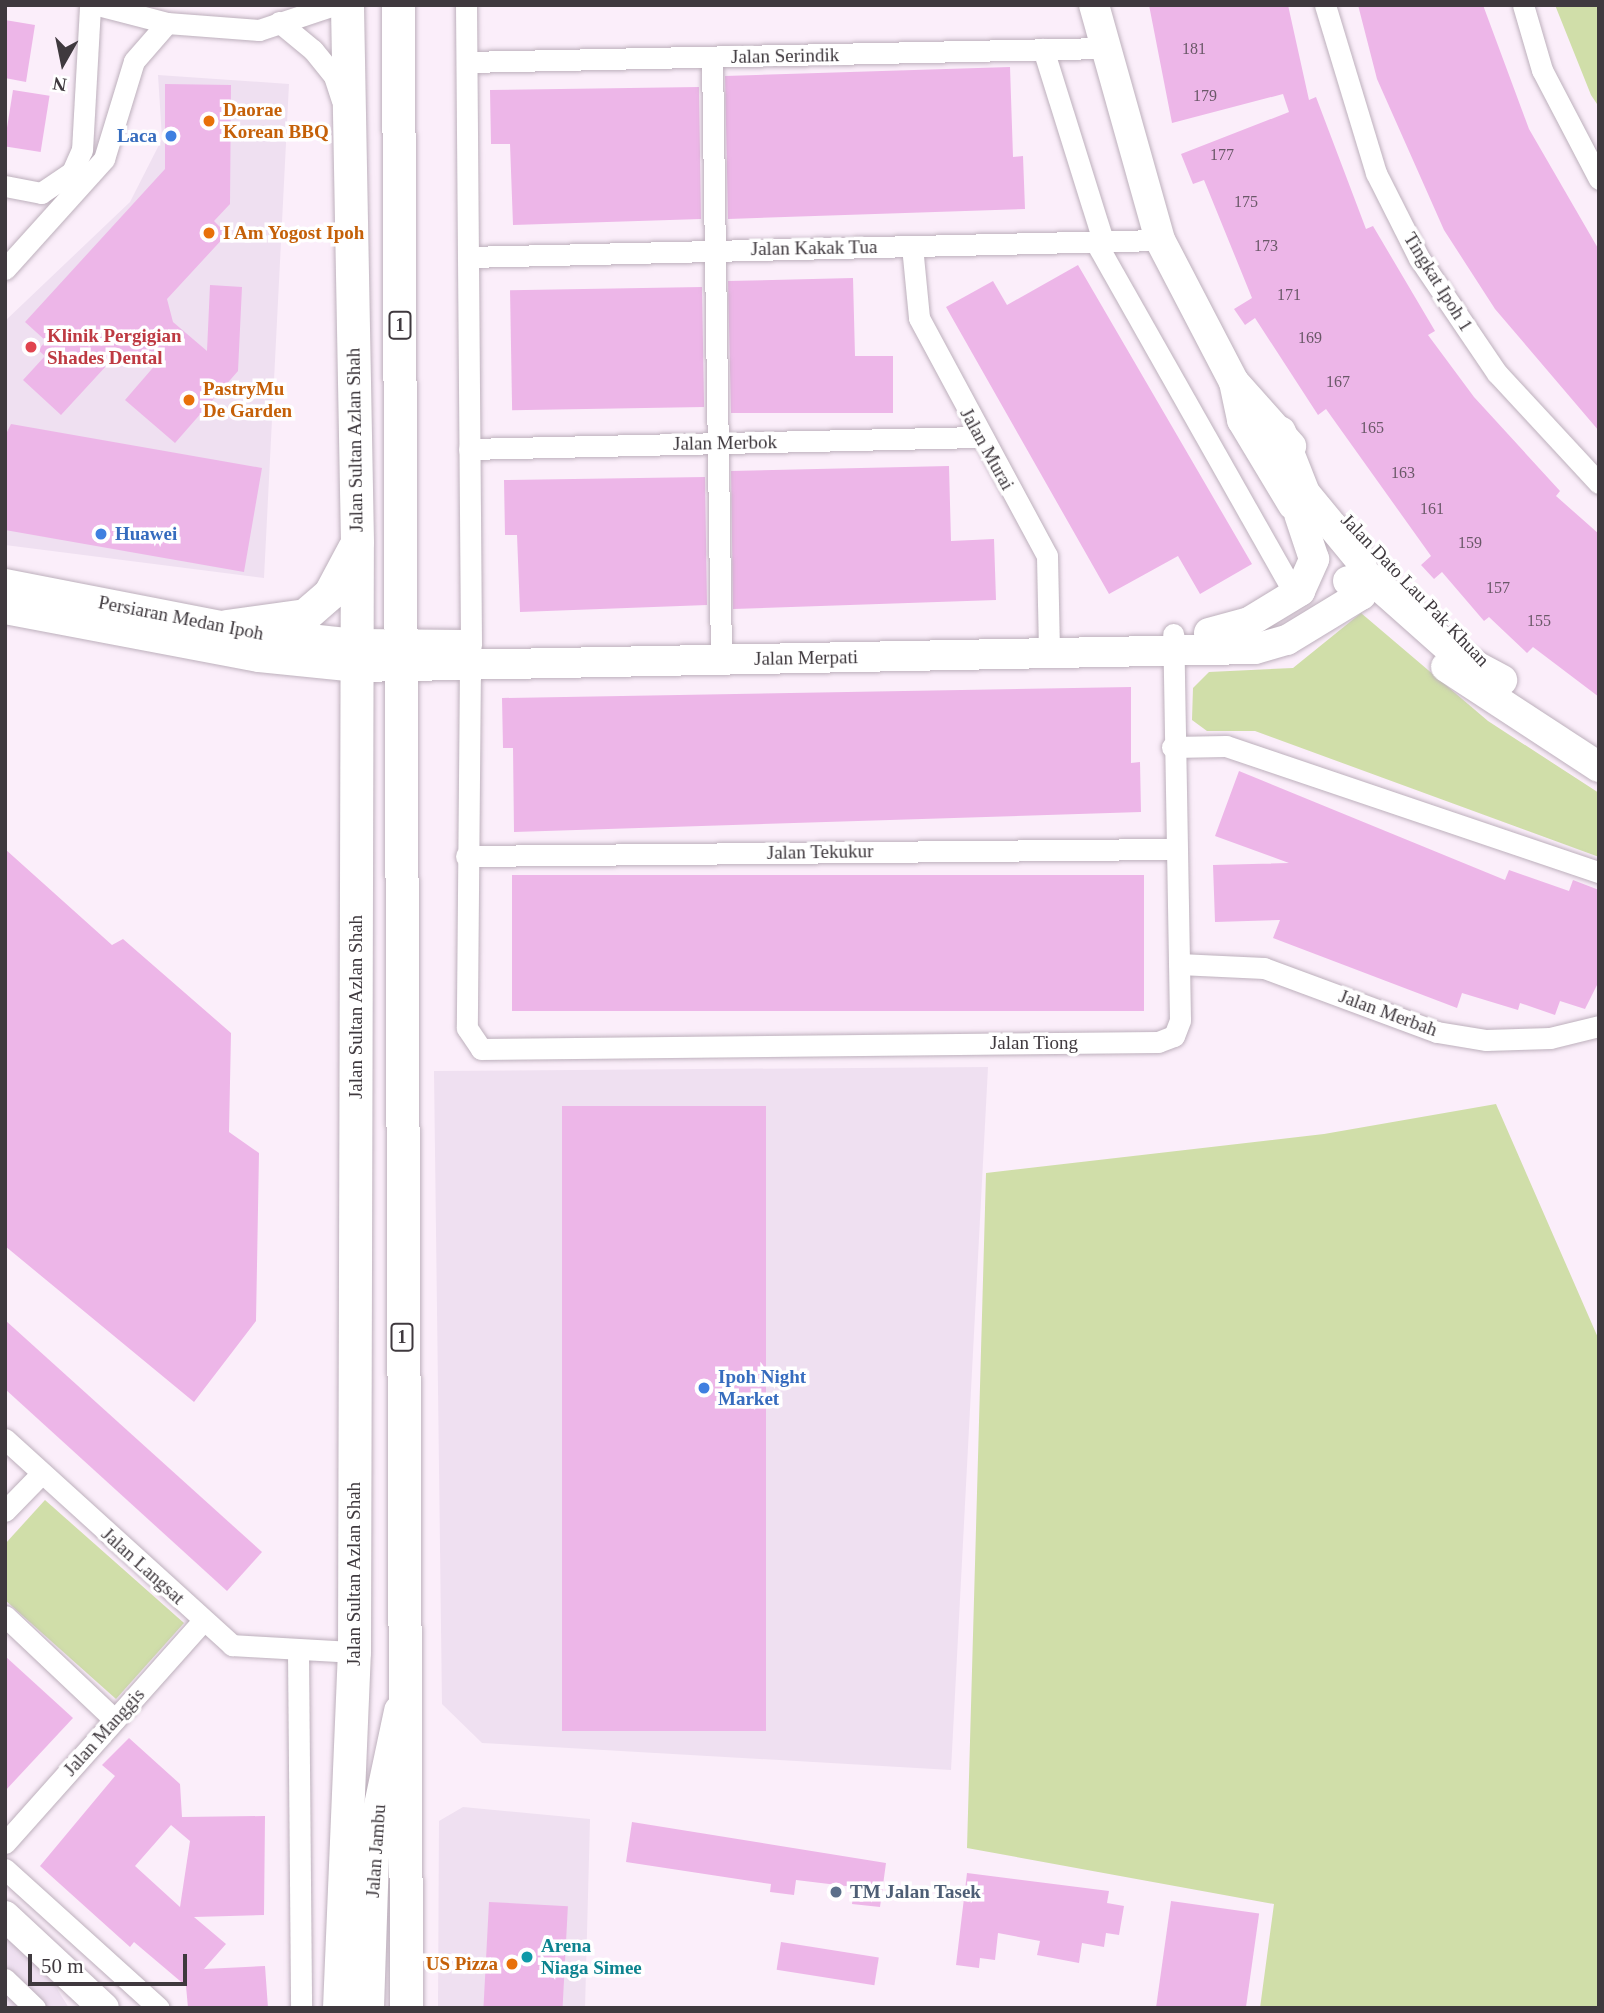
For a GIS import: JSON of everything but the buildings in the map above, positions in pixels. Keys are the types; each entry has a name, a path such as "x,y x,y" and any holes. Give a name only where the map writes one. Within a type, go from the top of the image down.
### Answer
{"main road":[{"name":"Jalan Sultan Azlan Shah","path":"339,2008 354,1652 357,542 348,5"},
{"name":"1","path":"398,5 402,1697 407,2008"},
{"name":"Jalan Dato Lau Pak Khuan","path":"1094,5 1102,48 1160,240 1234,382 1242,420 1299,514 1358,584 1489,700 1547,731 1599,767"},
{"name":"Jalan Dato Lau Pak Khuan","path":"1234,382 1281,432 1356,532 1502,680 1547,731"},
{"path":"1281,432 1305,493 1361,561 1358,584 1459,657 1502,680"},
{"path":"1209,633 1250,622 1296,596 1314,559 1299,514"},
{"path":"226,626 305,615 330,593 357,542"},
{"name":"Persiaran Medan Ipoh","path":"5,584 226,626 357,656"},
{"name":"Jalan Merpati","path":"357,656 1174,642 1255,649 1287,640 1358,584"},
{"name":"Jalan Merpati","path":"1174,642 1209,633 1264,630 1358,584"},
{"name":"Persiaran Medan Ipoh","path":"5,609 259,657 357,656"},
{"name":"Jalan Jambu","path":"369,2008 375,1824 402,1697"},
{"path":"6,1918 104,2008"}],"street":[{"path":"5,186 41,193 72,172 82,150 90,5"},
{"path":"98,5 167,23 259,30 279,14 334,5"},
{"path":"466,856 470,655 467,5"},
{"name":"Tingkat Ipoh 1","path":"1325,5 1376,173 1419,258 1497,373 1599,483"},
{"path":"1523,5 1542,70 1599,179"},
{"path":"279,14 334,76 348,118"},
{"path":"5,269 104,159 134,61 167,23"},
{"name":"Jalan Serindik","path":"467,62 1102,48"},
{"path":"1043,49 1099,241 1296,596"},
{"path":"712,58 721,650"},
{"name":"Jalan Kakak Tua","path":"468,257 1160,240"},
{"name":"Jalan Murai","path":"912,246 919,318 980,437 1047,556 1049,644"},
{"name":"Jalan Merbok","path":"469,449 980,437"},
{"name":"Jalan Tiong","path":"466,856 467,1028 474,1044 489,1050 1158,1042 1179,1028 1172,747 1174,642"},
{"path":"1172,747 1226,746 1599,872"},
{"name":"Jalan Tekukur","path":"466,856 1175,849"},
{"name":"Jalan Merbah","path":"1179,964 1264,968 1437,1032 1486,1040 1549,1038 1599,1026"},
{"name":"Jalan Langsat","path":"5,1439 203,1621 241,1649 354,1652"},
{"path":"5,1511 42,1473"},
{"path":"5,1616 115,1720"},
{"name":"Jalan Manggis","path":"5,1843 203,1621"},
{"path":"298,1652 301,2008"},
{"path":"5,1869 159,2008"},
{"path":"5,1979 29,2002"}],"shaded area":[{"path":"158,75 289,84 264,578 5,545 5,321 130,202 162,139"},
{"name":"Ipoh Night Market","path":"988,1067 951,1770 482,1743 442,1704 434,1071"},
{"name":"Arena Niaga Simee","path":"463,1807 590,1819 585,2008 438,2008 439,1821"},
{"path":"5,1924 36,1955 69,2008 5,2008"}],"green space":[{"path":"1555,5 1599,5 1599,107 1591,95"},
{"path":"1361,613 1488,721 1599,793 1599,857 1255,731 1207,731 1192,720 1193,688 1209,672 1293,668"},
{"path":"1496,1104 1599,1340 1599,2008 1260,2008 1274,1904 967,1848 986,1173 1324,1134"},
{"path":"45,1500 184,1623 116,1699 5,1600 5,1544"}],"place":[{"name":"Daorae Korean BBQ","path":"209,121"},
{"name":"Laca","path":"171,136"},
{"name":"I Am Yogost Ipoh","path":"209,233"},
{"name":"Klinik Pergigian Shades Dental","path":"31,347"},
{"name":"PastryMu De Garden","path":"189,400"},
{"name":"Huawei","path":"101,534"},
{"name":"Ipoh Night Market","path":"704,1388"},
{"name":"TM Jalan Tasek","path":"836,1892"},
{"name":"Arena Niaga Simee","path":"527,1957"},
{"name":"US Pizza","path":"512,1964"}]}
